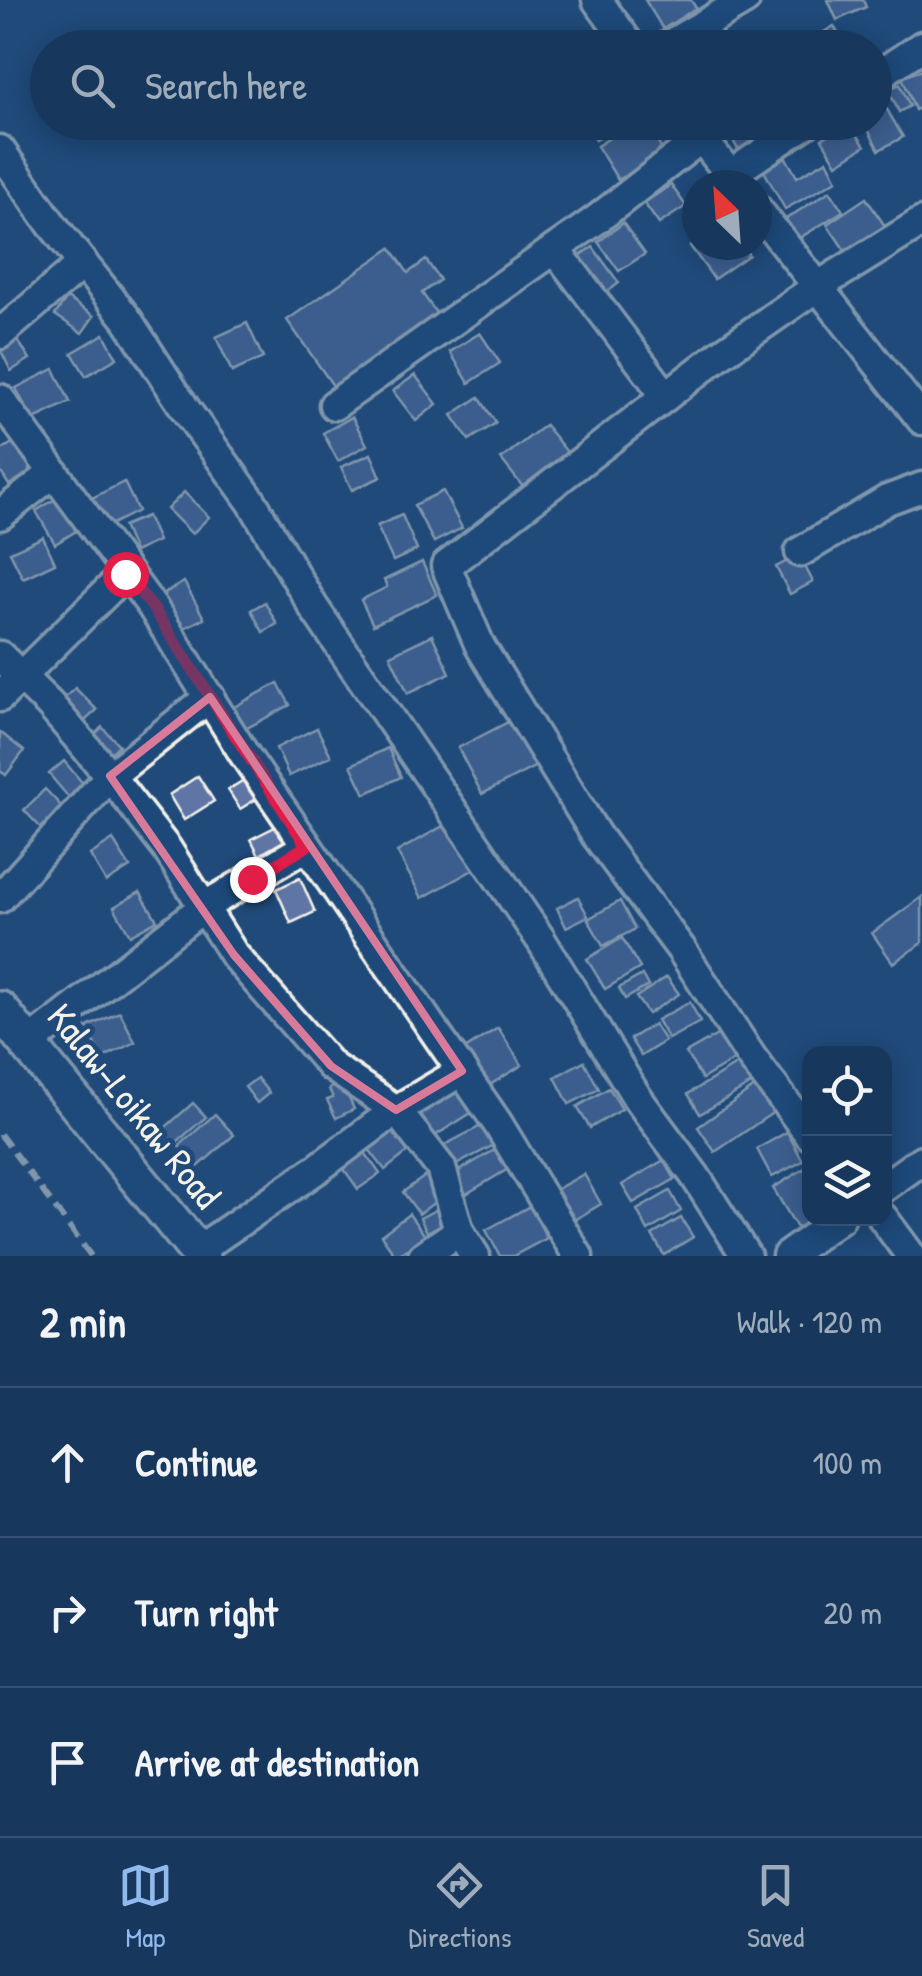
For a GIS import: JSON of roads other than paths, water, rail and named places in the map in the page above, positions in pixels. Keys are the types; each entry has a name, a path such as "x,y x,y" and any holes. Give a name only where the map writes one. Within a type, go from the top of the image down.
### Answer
{"main road":[{"name":"Kalaw-Loikaw Road","path":"0,1010 199,1254"}],"street":[{"path":"597,0 619,30"},
{"path":"694,30 745,0"},
{"path":"892,66 922,46"},
{"path":"334,405 555,248 683,140"},
{"path":"703,140 726,170"},
{"path":"747,170 785,140"},
{"path":"0,150 127,319 252,502 314,608 541,940 588,1022 746,1256"},
{"path":"802,1124 752,1058 681,949 596,835 480,646 446,566 666,396 818,287 922,222"},
{"path":"772,228 922,420"},
{"path":"555,248 666,396"},
{"path":"0,334 83,263"},
{"path":"0,400 153,608 307,846 498,1124 578,1256"},
{"path":"0,515 52,474"},
{"path":"800,552 887,500 922,486"},
{"path":"125,574 88,613 6,676 50,705 110,776 166,848 234,955 331,1066 396,1110 442,1168 459,1231 475,1256"},
{"path":"0,898 110,776 210,697"},
{"path":"28,1044 204,906 307,846"},
{"path":"199,1254 396,1110 462,1072"},
{"path":"892,1181 922,1160"},
{"path":"788,1256 829,1226"},
{"path":"889,1226 911,1256"},
{"path":"423,1256 459,1231"}],"railway":[{"path":"0,1134 91,1256"}]}
